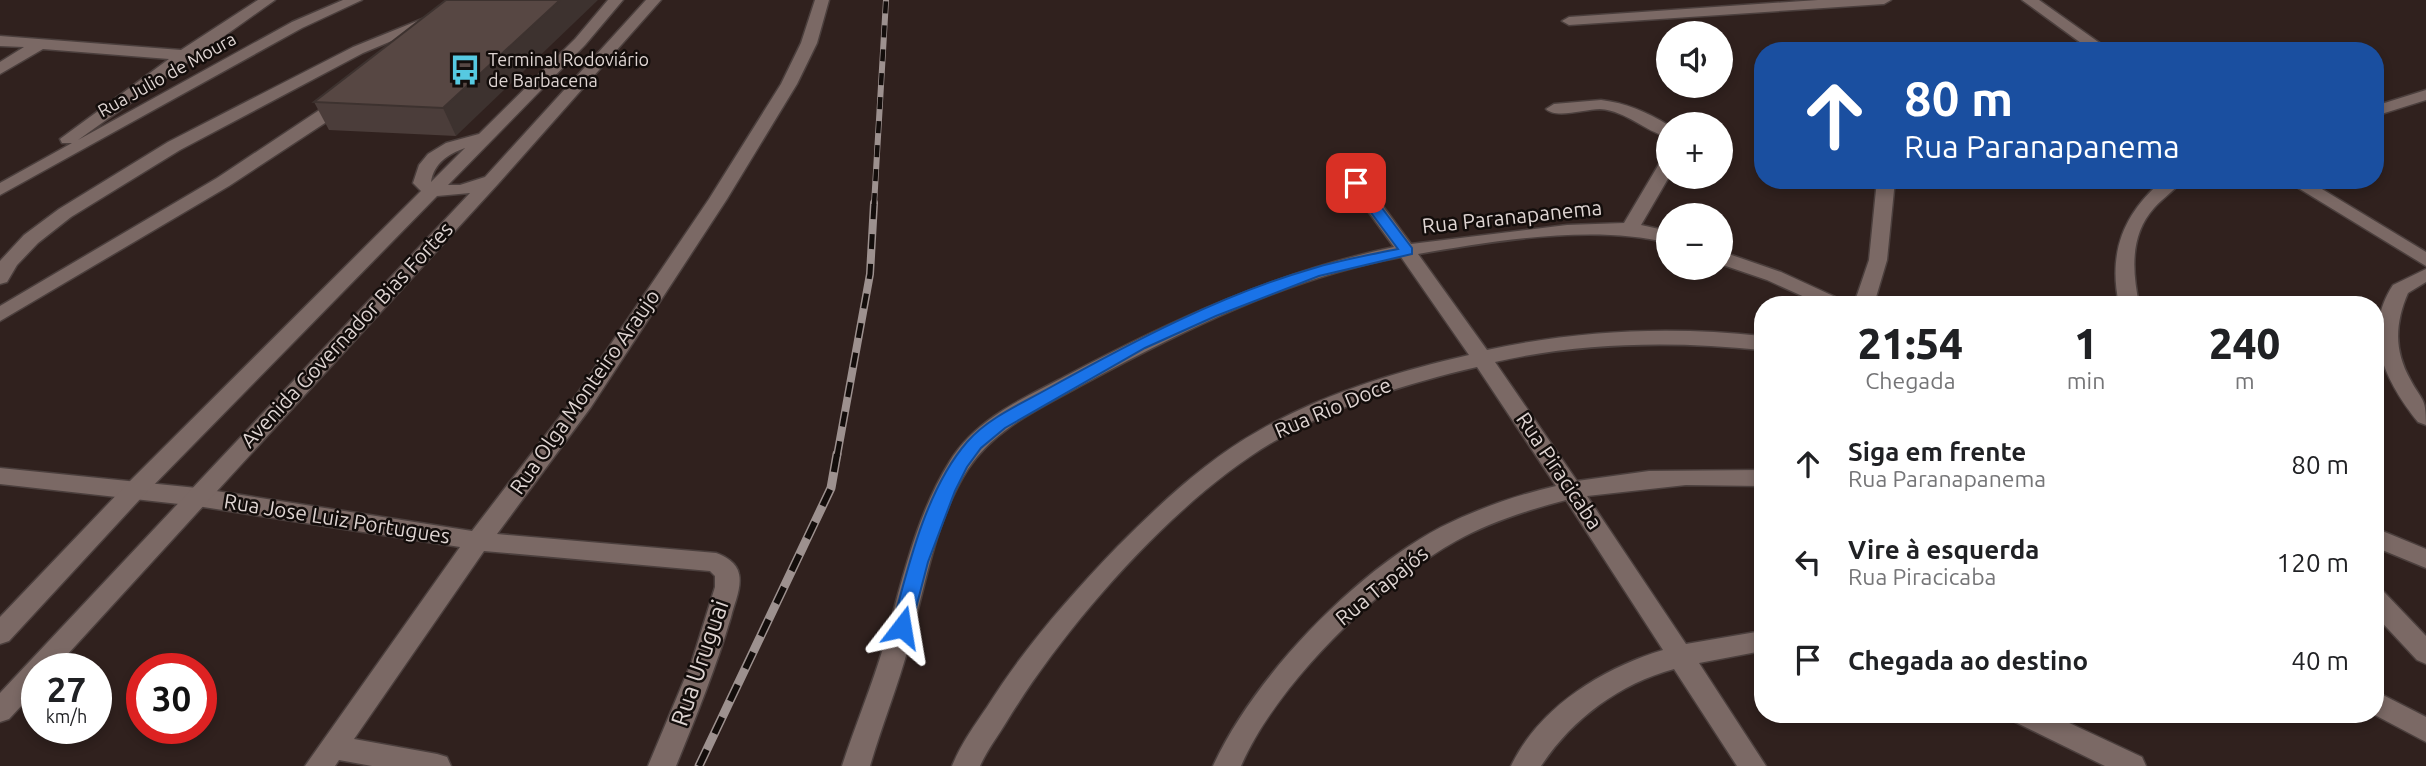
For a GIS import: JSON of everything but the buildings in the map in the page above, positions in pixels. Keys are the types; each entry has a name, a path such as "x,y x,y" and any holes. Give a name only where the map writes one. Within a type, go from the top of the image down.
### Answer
{"street":[{"path":"0,188 184,55 268,0"},
{"name":"Rua Julio de Moura","path":"0,188 297,24 355,0"},
{"path":"49,287 18,290 0,280 9,262 31,239 65,213 120,178 264,97 358,50 482,0"},
{"path":"492,180 461,190 430,191 422,183 422,173 433,159 458,144 481,139 580,42 616,0"},
{"name":"Avenida Governador Bias Fortes","path":"54,653 492,180 653,0"},
{"name":"Rua Olga Monteiro Araujo","path":"326,757 478,541 583,402 718,199 789,84 808,43 822,0"},
{"path":"1569,21 1884,0"},
{"path":"2029,0 2090,42"},
{"path":"386,60 401,34"},
{"path":"0,41 184,55"},
{"path":"0,69 40,44"},
{"path":"0,315 275,149 325,115 359,86"},
{"path":"2384,108 2426,95"},
{"path":"1554,109 1577,104 1626,107 1656,124"},
{"name":"Rua Piracicaba","path":"1356,183 1483,358 1752,766"},
{"path":"1630,228 1656,184"},
{"path":"1867,296 1878,260 1885,189"},
{"path":"2128,296 2123,252 2136,216 2164,189"},
{"path":"2309,189 2426,260"},
{"name":"Avenida Governador Bias Fortes","path":"0,634 134,491 430,191"},
{"name":"Rua Paranapanema","path":"856,766 896,648 918,562 946,491 960,464 975,444 1000,424 1140,344 1314,272 1407,251 1509,236 1630,228 1656,234"},
{"path":"1733,262 1818,296"},
{"path":"2426,275 2402,287 2389,312 2387,342 2393,368 2407,394 2426,417"},
{"name":"Rua Rio Doce","path":"967,766 1017,680 1058,625 1136,543 1199,484 1255,442 1310,414 1398,380 1483,358 1555,344 1651,337 1754,343"},
{"name":"Rua Tapajós","path":"1227,766 1263,704 1304,653 1353,605 1402,564 1465,526 1571,489 1674,475 1754,478"},
{"name":"Rua Jose Luiz Portugues","path":"0,476 197,498 478,541 716,562"},
{"path":"2384,541 2426,559"},
{"name":"Rua Uruguai","path":"662,766 705,661 727,587 727,573 716,562"},
{"path":"2384,609 2426,653"},
{"path":"1525,766 1558,723 1586,700 1626,674 1680,657 1754,643"},
{"name":"Avenida Governador Bias Fortes","path":"0,710 21,688"},
{"path":"2384,707 2426,730"},
{"path":"2043,723 2132,766"},
{"path":"326,757 437,766"}],"railway":[{"path":"874,205 886,0"},
{"path":"837,456 870,274 874,203"},
{"path":"699,766 831,488 837,454"}],"place":[{"name":"Terminal Rodoviário de Barbacena","path":"465,70"}],"route":[{"path":"902,627 918,562 946,491 960,464 975,444 1000,424 1140,344 1211,312 1314,272 1407,251 1356,183"}]}
